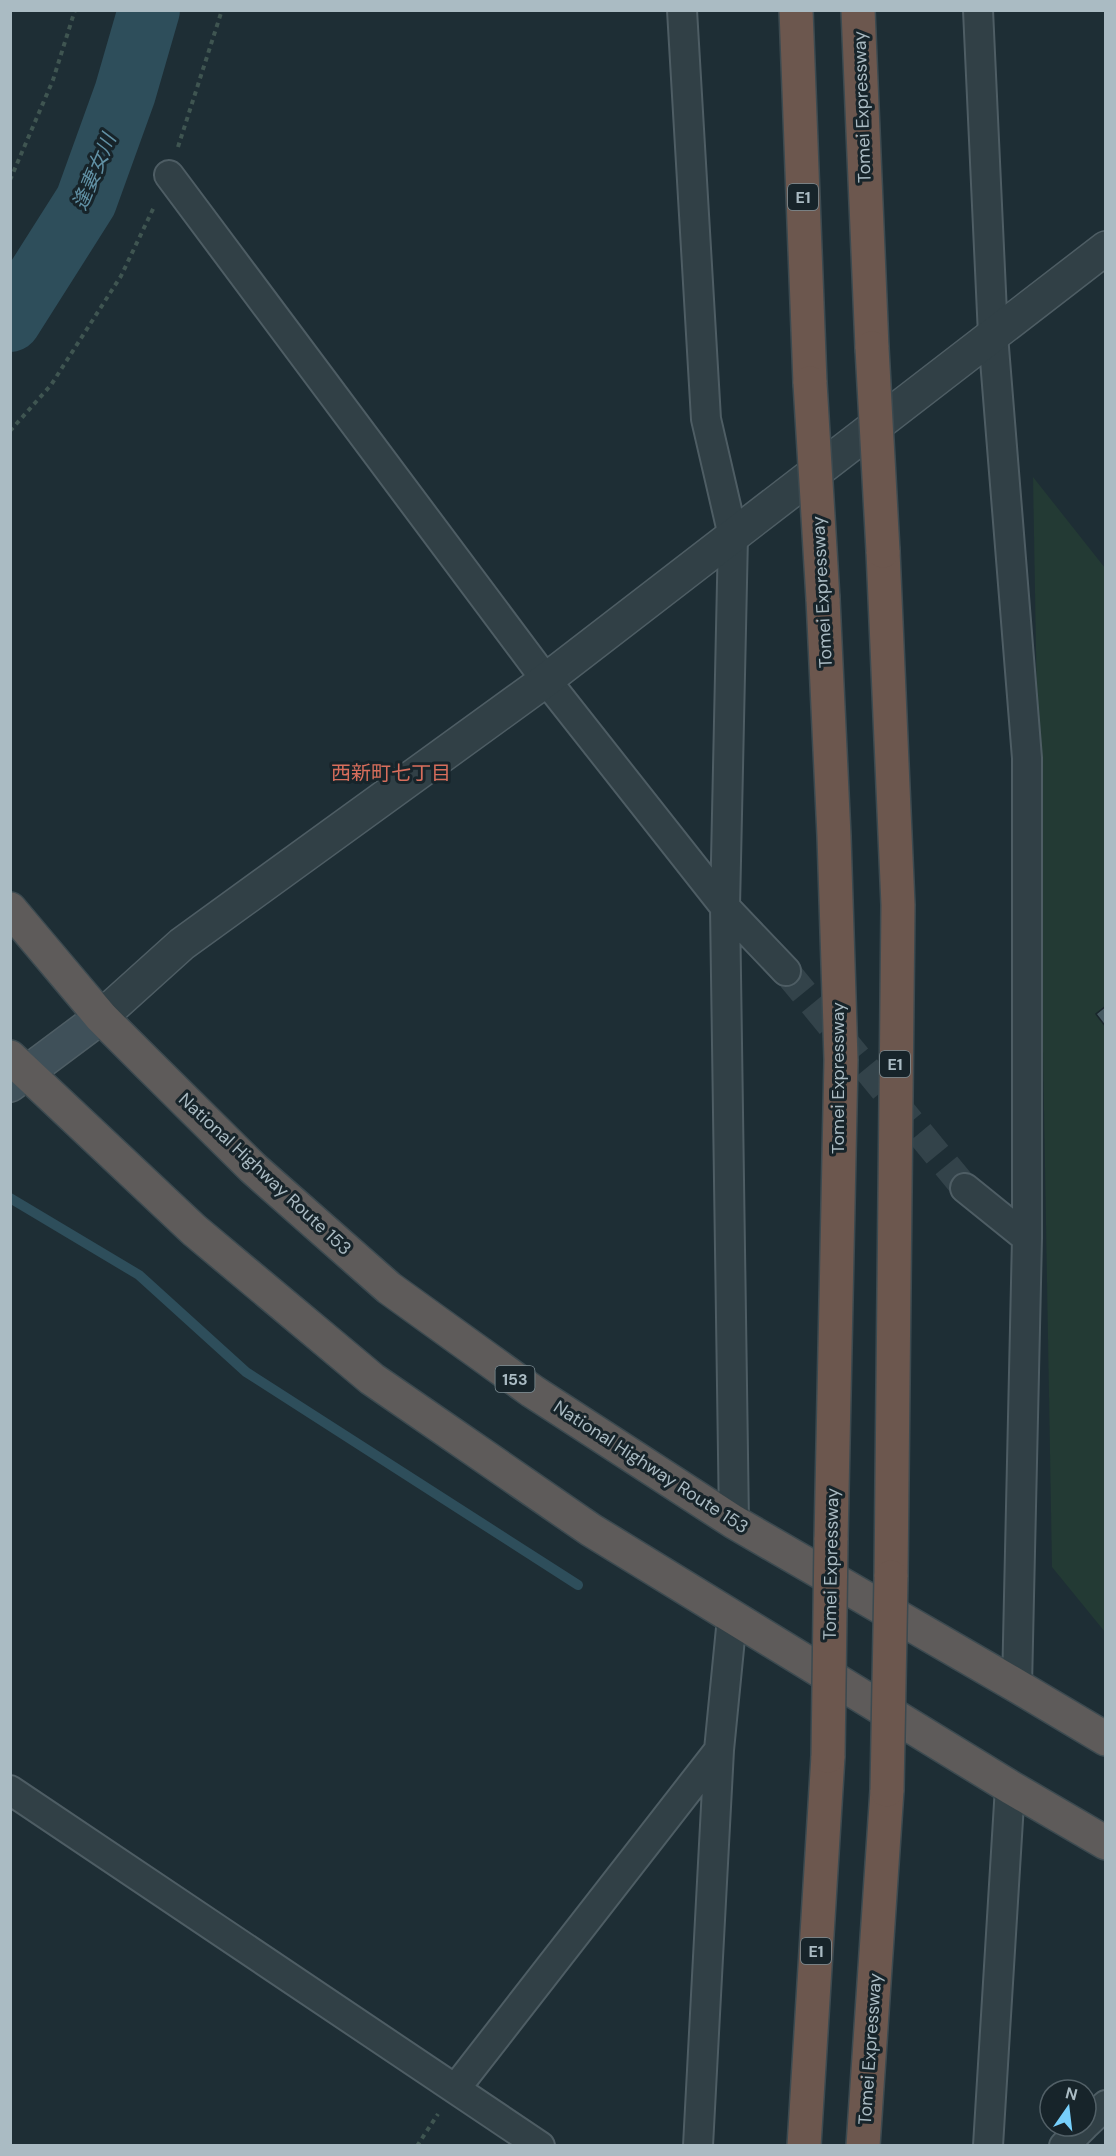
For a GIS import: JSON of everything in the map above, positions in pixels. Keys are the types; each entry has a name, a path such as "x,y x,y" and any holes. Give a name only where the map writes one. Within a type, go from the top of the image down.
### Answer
{"highway":[{"name":"Tomei Expressway","path":"796,10 810,383 833,824 841,1060 828,1756 804,2145"},
{"name":"Tomei Expressway","path":"858,10 898,905 887,1790 863,2145"},
{"name":"National Highway Route 153","path":"10,909 101,1017 253,1168 389,1288 532,1390 734,1522 1106,1739"},
{"path":"16,1072 195,1230 372,1379 591,1530 1010,1787 1106,1843"}],"main road":[{"path":"16,1072 101,1017"}],"street":[{"path":"682,10 705,419 733,536 725,907 734,1522"},
{"path":"978,10 993,335 1027,758 1027,1238 1017,1686"},
{"path":"169,175 546,680 725,907 786,971"},
{"path":"101,1017 182,944 546,680 1106,248"},
{"path":"965,1188 1027,1238"},
{"path":"698,2145 719,1750 732,1618"},
{"path":"456,2088 719,1750"},
{"path":"988,2145 1010,1787"},
{"path":"10,1790 540,2145"}],"path":[{"path":"10,180 53,80 75,10"},
{"path":"10,431 51,385 121,276 169,175 222,10"}],"green space":[{"path":"1033,477 1105,568 1105,1632 1052,1567"}],"building":[{"path":"1106,1006 1106,1027 1096,1014"}],"waterway":[{"name":"逢妻女川","path":"10,321 86,201 125,93 149,10"},
{"path":"10,1198 139,1275 246,1372 578,1585"}],"tunnel":[{"path":"786,971 965,1188"}],"district":[{"name":"西新町七丁目","path":"391,773"}]}
